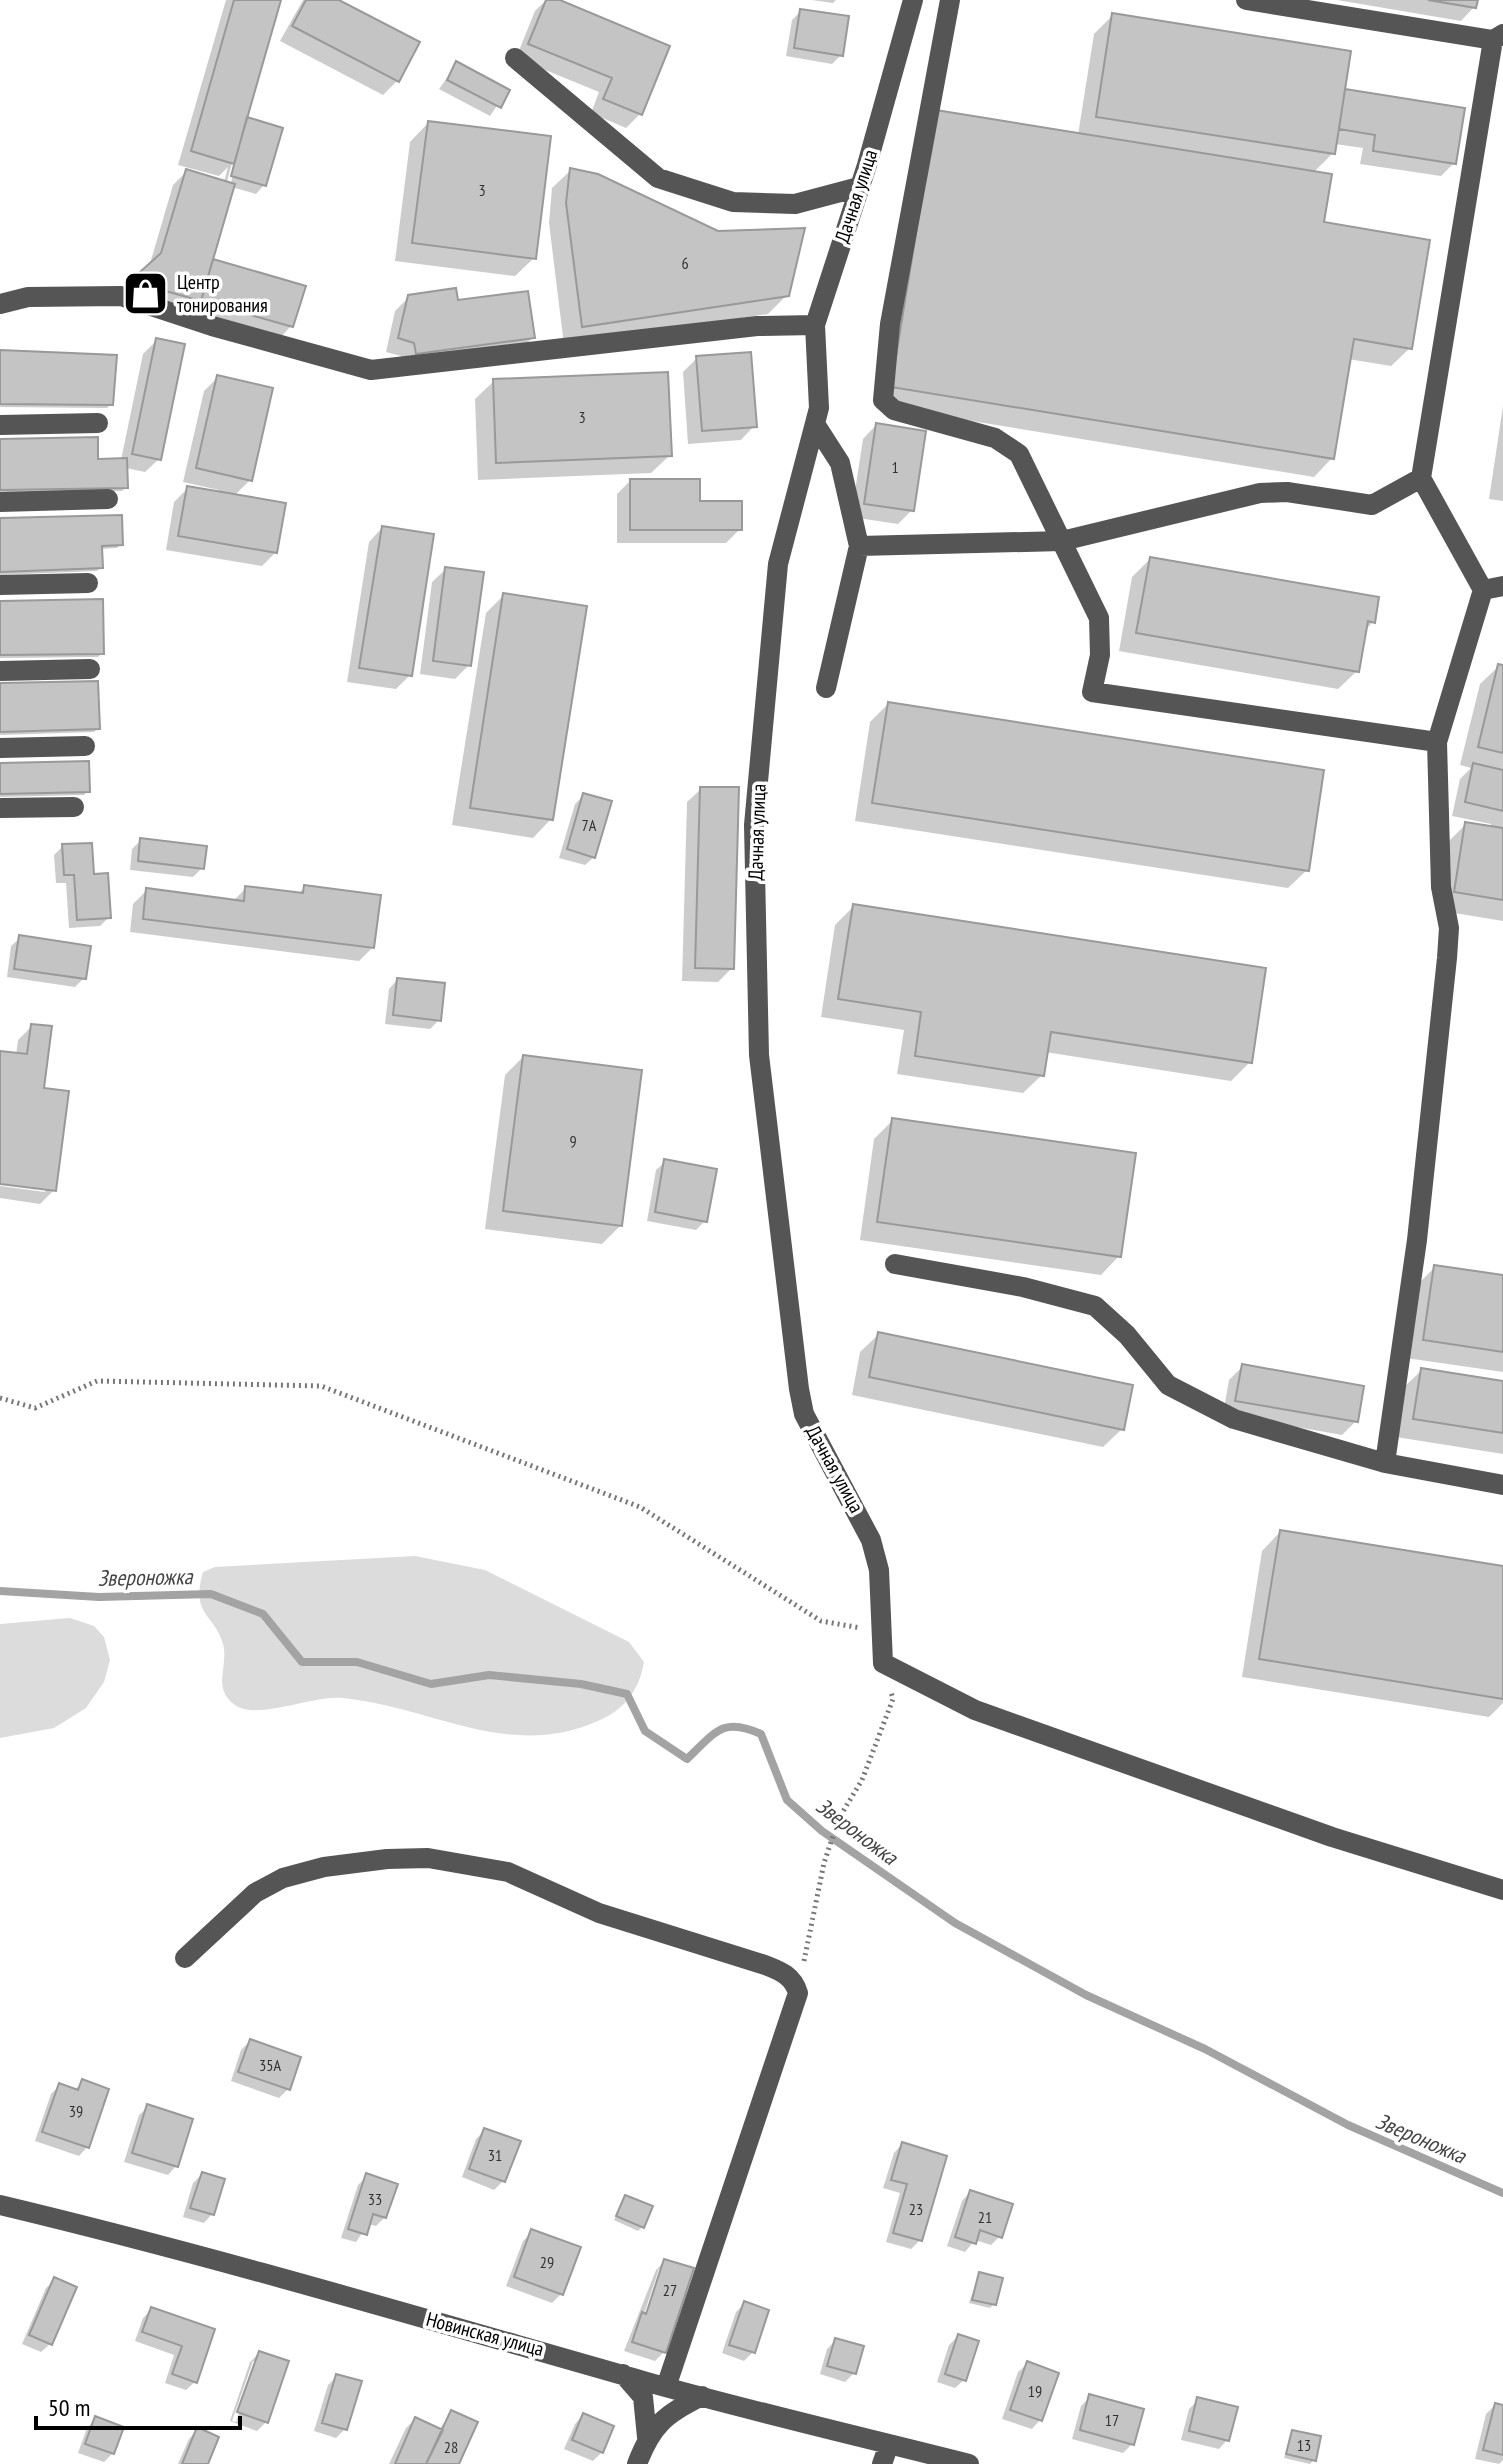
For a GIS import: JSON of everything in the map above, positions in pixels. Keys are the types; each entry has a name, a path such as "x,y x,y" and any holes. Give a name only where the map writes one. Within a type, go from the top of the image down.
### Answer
{"street":[{"name":"Дачная улица","path":"883,1663 879,1570 871,1540 862,1516 819,1444 802,1401 759,1055 754,825 778,564 819,408 815,325 913,0"},
{"path":"950,0 890,324 883,400 894,410 995,438 1019,454 1099,618 1100,655 1092,692 1437,742"},
{"path":"1246,0 1498,37 1421,478 1493,588 1437,742 1441,887 1449,928 1447,958 1417,1240 1385,1463"},
{"path":"515,58 658,178 733,202 795,204 859,187"},
{"path":"0,304 28,297 121,296 212,326 371,370 757,326 815,325"},
{"path":"0,425 98,423"},
{"path":"815,424 840,463 859,546 826,688"},
{"path":"859,546 1062,541 1260,493 1287,492 1372,505 1421,478"},
{"path":"0,502 108,499"},
{"path":"0,585 88,583"},
{"path":"0,671 90,669"},
{"path":"0,748 85,746"},
{"path":"0,808 74,807"},
{"path":"895,1264 1023,1287 1095,1306 1127,1335 1168,1385 1234,1419 1385,1463 1503,1485"},
{"path":"883,1663 975,1710 1332,1837 1503,1890"},
{"path":"185,1958 255,1893 283,1878 324,1867 387,1859 428,1858 508,1872 599,1913 765,1965 781,1971 795,1982 798,1993 666,2387"},
{"name":"Новинская улица","path":"0,2205 132,2237 666,2387 969,2464"},
{"path":"623,2374 643,2397 647,2437"},
{"path":"637,2464 647,2437 670,2411 702,2396"},
{"path":"882,2464 889,2444"}],"path":[{"path":"0,1398 35,1408 97,1381 321,1386 640,1507 821,1621 881,1631"},
{"path":"798,1993 824,1863 839,1818 862,1780 893,1699 883,1663"}],"shaded area":[{"path":"415,1556 485,1570 629,1642 644,1662 634,1691 623,1705 598,1721 565,1732 532,1735 469,1728 375,1703 342,1698 257,1710 235,1705 228,1698 222,1684 223,1644 200,1598 203,1572 215,1567"},
{"path":"70,1618 94,1626 104,1637 110,1660 104,1682 86,1708 54,1728 0,1738 0,1624"}],"building":[{"path":"234,0 281,0 234,164 191,151"},
{"path":"306,0 339,0 420,42 399,82 292,26"},
{"path":"546,0 560,0 670,46 642,115 603,99 612,78 528,44"},
{"path":"1428,0 1478,0 1476,8"},
{"path":"800,9 849,16 843,56 794,48"},
{"path":"1112,13 1351,51 1335,154 1096,117"},
{"path":"456,61 510,90 501,108 447,80"},
{"path":"1345,89 1465,108 1456,164 1373,151 1375,135 1339,129"},
{"path":"936,110 1332,174 1324,222 1430,240 1412,349 1354,339 1334,459 891,387"},
{"path":"247,117 283,128 266,186 231,176"},
{"path":"428,121 551,136 536,259 412,243"},
{"path":"570,168 598,174 718,231 805,228 789,296 582,327 566,203"},
{"path":"186,169 235,184 201,301 130,281 161,253"},
{"path":"213,259 306,286 293,327 201,301"},
{"path":"456,288 458,300 528,291 535,338 416,354 414,343 398,338 408,295"},
{"path":"156,338 185,344 161,460 132,454"},
{"path":"0,350 117,355 113,405 0,404"},
{"path":"751,352 757,427 702,431 696,356"},
{"path":"668,372 672,456 496,463 493,379"},
{"path":"217,375 273,388 252,481 196,468"},
{"path":"876,423 926,431 914,511 864,504"},
{"path":"98,437 98,459 127,458 128,488 0,490 0,439"},
{"path":"630,479 700,479 700,501 742,501 742,530 630,530"},
{"path":"187,486 286,503 277,553 178,536"},
{"path":"122,515 123,545 102,546 103,568 0,572 0,518"},
{"path":"382,526 434,534 412,676 359,668"},
{"path":"1150,557 1379,597 1375,623 1368,621 1359,672 1136,633"},
{"path":"445,567 484,572 471,666 433,661"},
{"path":"503,593 587,606 553,820 470,808"},
{"path":"103,599 104,654 0,655 0,601"},
{"path":"1498,664 1503,665 1503,753 1478,747"},
{"path":"98,681 100,729 0,732 0,683"},
{"path":"888,702 1324,770 1309,871 872,803"},
{"path":"89,761 90,792 0,794 0,763"},
{"path":"1473,763 1503,770 1503,811 1465,802"},
{"path":"700,787 739,787 734,969 695,968"},
{"path":"583,793 612,801 595,858 567,849"},
{"path":"1465,822 1503,828 1503,900 1454,892"},
{"path":"140,838 207,846 204,869 138,861"},
{"path":"92,843 94,874 108,873 111,918 77,920 74,875 64,875 62,844"},
{"path":"304,885 381,895 374,948 143,919 146,888 244,901 245,886 303,893"},
{"path":"853,904 1266,968 1252,1063 1051,1032 1044,1076 915,1056 921,1012 838,999"},
{"path":"19,935 91,946 86,979 14,969"},
{"path":"397,978 445,983 441,1021 393,1015"},
{"path":"31,1024 52,1026 44,1088 69,1091 56,1191 0,1184 0,1051 27,1054"},
{"path":"523,1055 642,1070 622,1226 503,1211"},
{"path":"892,1118 1136,1153 1121,1257 877,1222"},
{"path":"664,1159 717,1169 707,1222 655,1212"},
{"path":"1434,1265 1503,1275 1503,1352 1423,1340"},
{"path":"878,1332 1133,1385 1124,1430 869,1377"},
{"path":"1242,1364 1364,1386 1358,1422 1235,1401"},
{"path":"1421,1368 1503,1381 1503,1433 1413,1419"},
{"path":"1280,1530 1503,1566 1503,1699 1259,1659"},
{"path":"250,2039 301,2057 290,2090 238,2072"},
{"path":"82,2079 109,2089 89,2148 42,2132 59,2083 78,2090"},
{"path":"147,2104 193,2119 178,2167 132,2153"},
{"path":"484,2128 521,2141 505,2182 469,2169"},
{"path":"902,2142 947,2156 922,2241 893,2233 907,2184 891,2180"},
{"path":"202,2172 225,2179 214,2215 190,2208"},
{"path":"366,2173 398,2184 386,2218 373,2214 367,2235 348,2229"},
{"path":"970,2190 1013,2204 1002,2238 980,2230 976,2244 955,2237"},
{"path":"625,2195 653,2206 644,2228 616,2216"},
{"path":"531,2229 581,2247 563,2295 514,2277"},
{"path":"664,2259 694,2268 666,2353 632,2342 642,2312 646,2314"},
{"path":"979,2272 1003,2278 996,2305 972,2300"},
{"path":"54,2277 77,2287 52,2345 29,2335"},
{"path":"744,2301 769,2310 755,2353 729,2345"},
{"path":"151,2307 215,2329 197,2383 172,2374 182,2346 142,2332"},
{"path":"958,2334 979,2341 966,2381 945,2374"},
{"path":"835,2338 864,2346 856,2374 827,2366"},
{"path":"259,2351 289,2361 268,2423 237,2412"},
{"path":"1027,2361 1059,2373 1042,2421 1010,2410"},
{"path":"336,2374 362,2381 347,2430 322,2423"},
{"path":"1089,2394 1144,2409 1134,2445 1080,2430"},
{"path":"1197,2397 1238,2407 1229,2441 1189,2431"},
{"path":"1495,2403 1503,2405 1503,2455 1483,2450"},
{"path":"451,2410 478,2422 459,2464 426,2464"},
{"path":"583,2413 614,2426 603,2453 572,2440"},
{"path":"95,2416 124,2427 114,2454 85,2444"},
{"path":"415,2417 443,2430 426,2464 395,2464"},
{"path":"197,2427 219,2437 208,2464 182,2464"},
{"path":"1292,2430 1321,2436 1316,2461 1286,2454"}],"waterway":[{"name":"Звероножка","path":"0,1591 99,1597 211,1594 263,1614 302,1662 357,1662 431,1684 489,1675 581,1684 627,1694 645,1731 687,1759 712,1735 728,1727 761,1734 787,1800 822,1831 955,1923 1086,1995 1205,2049 1348,2125 1503,2193"}],"place":[{"name":"Центр тонирования","path":"146,293"}]}
